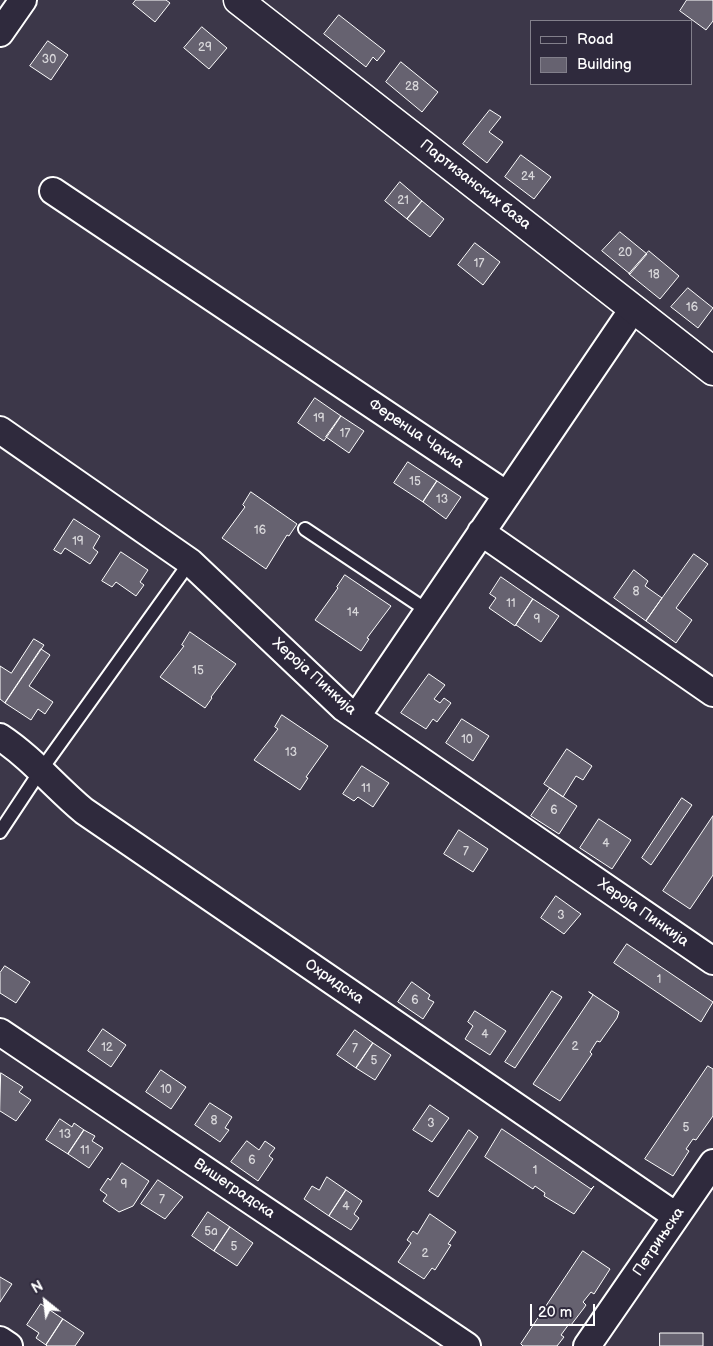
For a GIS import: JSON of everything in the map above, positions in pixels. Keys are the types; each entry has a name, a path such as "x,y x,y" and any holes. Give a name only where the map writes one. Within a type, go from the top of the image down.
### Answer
{"street":[{"path":"0,34 23,0"},
{"name":"Партизанских база","path":"238,0 713,371"},
{"name":"Ференца Чакиа","path":"54,191 507,495"},
{"path":"357,716 633,309"},
{"name":"Хероја Пинкија","path":"0,430 190,562 344,708 713,962"},
{"path":"481,532 713,693"},
{"name":"Охридска","path":"0,737 16,747 61,792 84,811 676,1216"},
{"name":"Вишеградска","path":"0,1032 467,1346"},
{"name":"Петрињска","path":"587,1346 713,1163"},
{"path":"0,1340 9,1346"}],"lane":[{"path":"305,530 428,611"},
{"path":"0,832 41,770 190,562"}],"building":[{"path":"136,0 166,0 170,3 155,22 133,4"},
{"path":"687,0 713,0 713,21 706,30 680,11"},
{"path":"339,15 385,51 377,61 373,57 366,67 324,34"},
{"path":"202,27 227,48 209,69 184,48"},
{"path":"48,41 68,55 51,80 30,66"},
{"path":"401,62 438,92 422,112 386,82"},
{"path":"490,110 501,117 489,132 503,142 487,163 463,144"},
{"path":"521,155 551,177 534,199 505,177"},
{"path":"400,182 422,201 407,219 385,201"},
{"path":"422,201 444,219 430,237 407,219"},
{"path":"620,232 647,254 630,274 602,251"},
{"path":"475,243 500,262 483,285 458,265"},
{"path":"649,251 679,276 660,299 629,274"},
{"path":"688,288 713,308 698,328 671,307"},
{"path":"315,398 341,416 324,441 298,423"},
{"path":"341,416 364,431 349,453 326,437"},
{"path":"408,462 437,481 423,502 394,483"},
{"path":"437,481 461,497 446,519 423,502"},
{"path":"251,492 297,524 289,536 287,535 266,569 222,538 245,507 243,505"},
{"path":"74,519 100,536 93,548 98,552 90,564 65,548 61,554 54,550"},
{"path":"121,552 148,570 140,582 144,585 136,596 116,582 112,587 102,581"},
{"path":"694,554 708,564 676,608 692,620 676,643 646,621"},
{"path":"634,570 648,581 645,586 662,598 646,621 614,598"},
{"path":"345,575 391,606 367,638 369,639 361,651 315,620"},
{"path":"501,577 533,599 515,626 489,608 496,598 490,594"},
{"path":"533,599 559,616 541,642 516,625"},
{"path":"190,632 236,664 205,708 160,677 184,646 182,645"},
{"path":"34,639 44,645 5,703 0,699 0,666 11,673"},
{"path":"41,649 50,655 29,686 53,702 45,714 38,709 31,720 5,703"},
{"path":"429,674 445,685 434,699 440,703 444,698 451,703 437,722 433,719 426,729 401,713"},
{"path":"282,715 328,746 306,777 308,778 300,790 254,760 278,729 275,727"},
{"path":"462,719 489,736 473,761 446,743"},
{"path":"567,749 592,766 583,780 576,776 563,797 544,784"},
{"path":"362,766 389,783 373,807 358,797 354,801 343,794"},
{"path":"550,788 577,806 559,834 531,816"},
{"path":"682,798 692,805 651,865 642,858"},
{"path":"713,816 713,875 690,909 663,891"},
{"path":"599,819 631,840 612,869 580,848"},
{"path":"459,830 488,849 473,872 444,854"},
{"path":"556,896 581,914 564,934 541,918"},
{"path":"627,944 713,1002 701,1022 614,963"},
{"path":"5,966 30,982 16,1003 0,993 0,973"},
{"path":"412,982 430,995 428,999 434,1002 423,1019 398,1002"},
{"path":"552,991 562,997 515,1068 505,1062"},
{"path":"589,992 619,1012 617,1018 600,1042 597,1041 590,1052 592,1054 560,1101 533,1084 593,995"},
{"path":"475,1011 506,1031 490,1055 465,1039 473,1026 468,1022"},
{"path":"103,1029 126,1045 111,1067 88,1051"},
{"path":"355,1030 373,1043 356,1068 337,1055"},
{"path":"373,1043 391,1055 375,1080 356,1068"},
{"path":"708,1066 713,1069 713,1116 696,1140 693,1139 686,1149 689,1151 673,1176 645,1159"},
{"path":"161,1070 186,1087 171,1109 146,1092"},
{"path":"1,1073 23,1087 19,1092 31,1100 16,1121 0,1111"},
{"path":"210,1103 232,1117 225,1128 229,1130 220,1142 195,1125"},
{"path":"430,1105 449,1118 432,1142 413,1130"},
{"path":"60,1119 72,1127 74,1123 84,1130 68,1154 46,1140"},
{"path":"502,1129 591,1189 594,1186 574,1214 544,1196 545,1193 535,1186 533,1189 485,1157"},
{"path":"84,1130 95,1136 92,1141 103,1148 89,1168 68,1154"},
{"path":"469,1130 478,1137 438,1197 429,1191"},
{"path":"247,1141 259,1150 265,1141 275,1148 269,1156 273,1159 258,1181 231,1162"},
{"path":"122,1163 149,1181 133,1206 119,1212 103,1201 107,1195 100,1190"},
{"path":"327,1177 346,1190 329,1216 304,1199 312,1186 319,1190"},
{"path":"158,1180 183,1197 165,1219 141,1204"},
{"path":"346,1190 362,1201 354,1214 359,1218 351,1230 329,1216"},
{"path":"208,1212 230,1227 214,1251 192,1236"},
{"path":"430,1214 456,1232 448,1244 451,1245 435,1270 432,1268 424,1279 398,1262 411,1243 407,1240 413,1231 417,1234"},
{"path":"230,1227 253,1243 237,1266 214,1251"},
{"path":"583,1251 610,1269 594,1294 591,1292 583,1302 586,1305 561,1335 564,1337 557,1346 523,1346 521,1344"},
{"path":"0,1277 12,1284 0,1302"},
{"path":"41,1304 63,1319 46,1345 36,1338 39,1333 27,1325"},
{"path":"63,1319 84,1333 75,1346 47,1346 46,1345"},
{"path":"660,1333 703,1333 703,1346 660,1346"}]}
